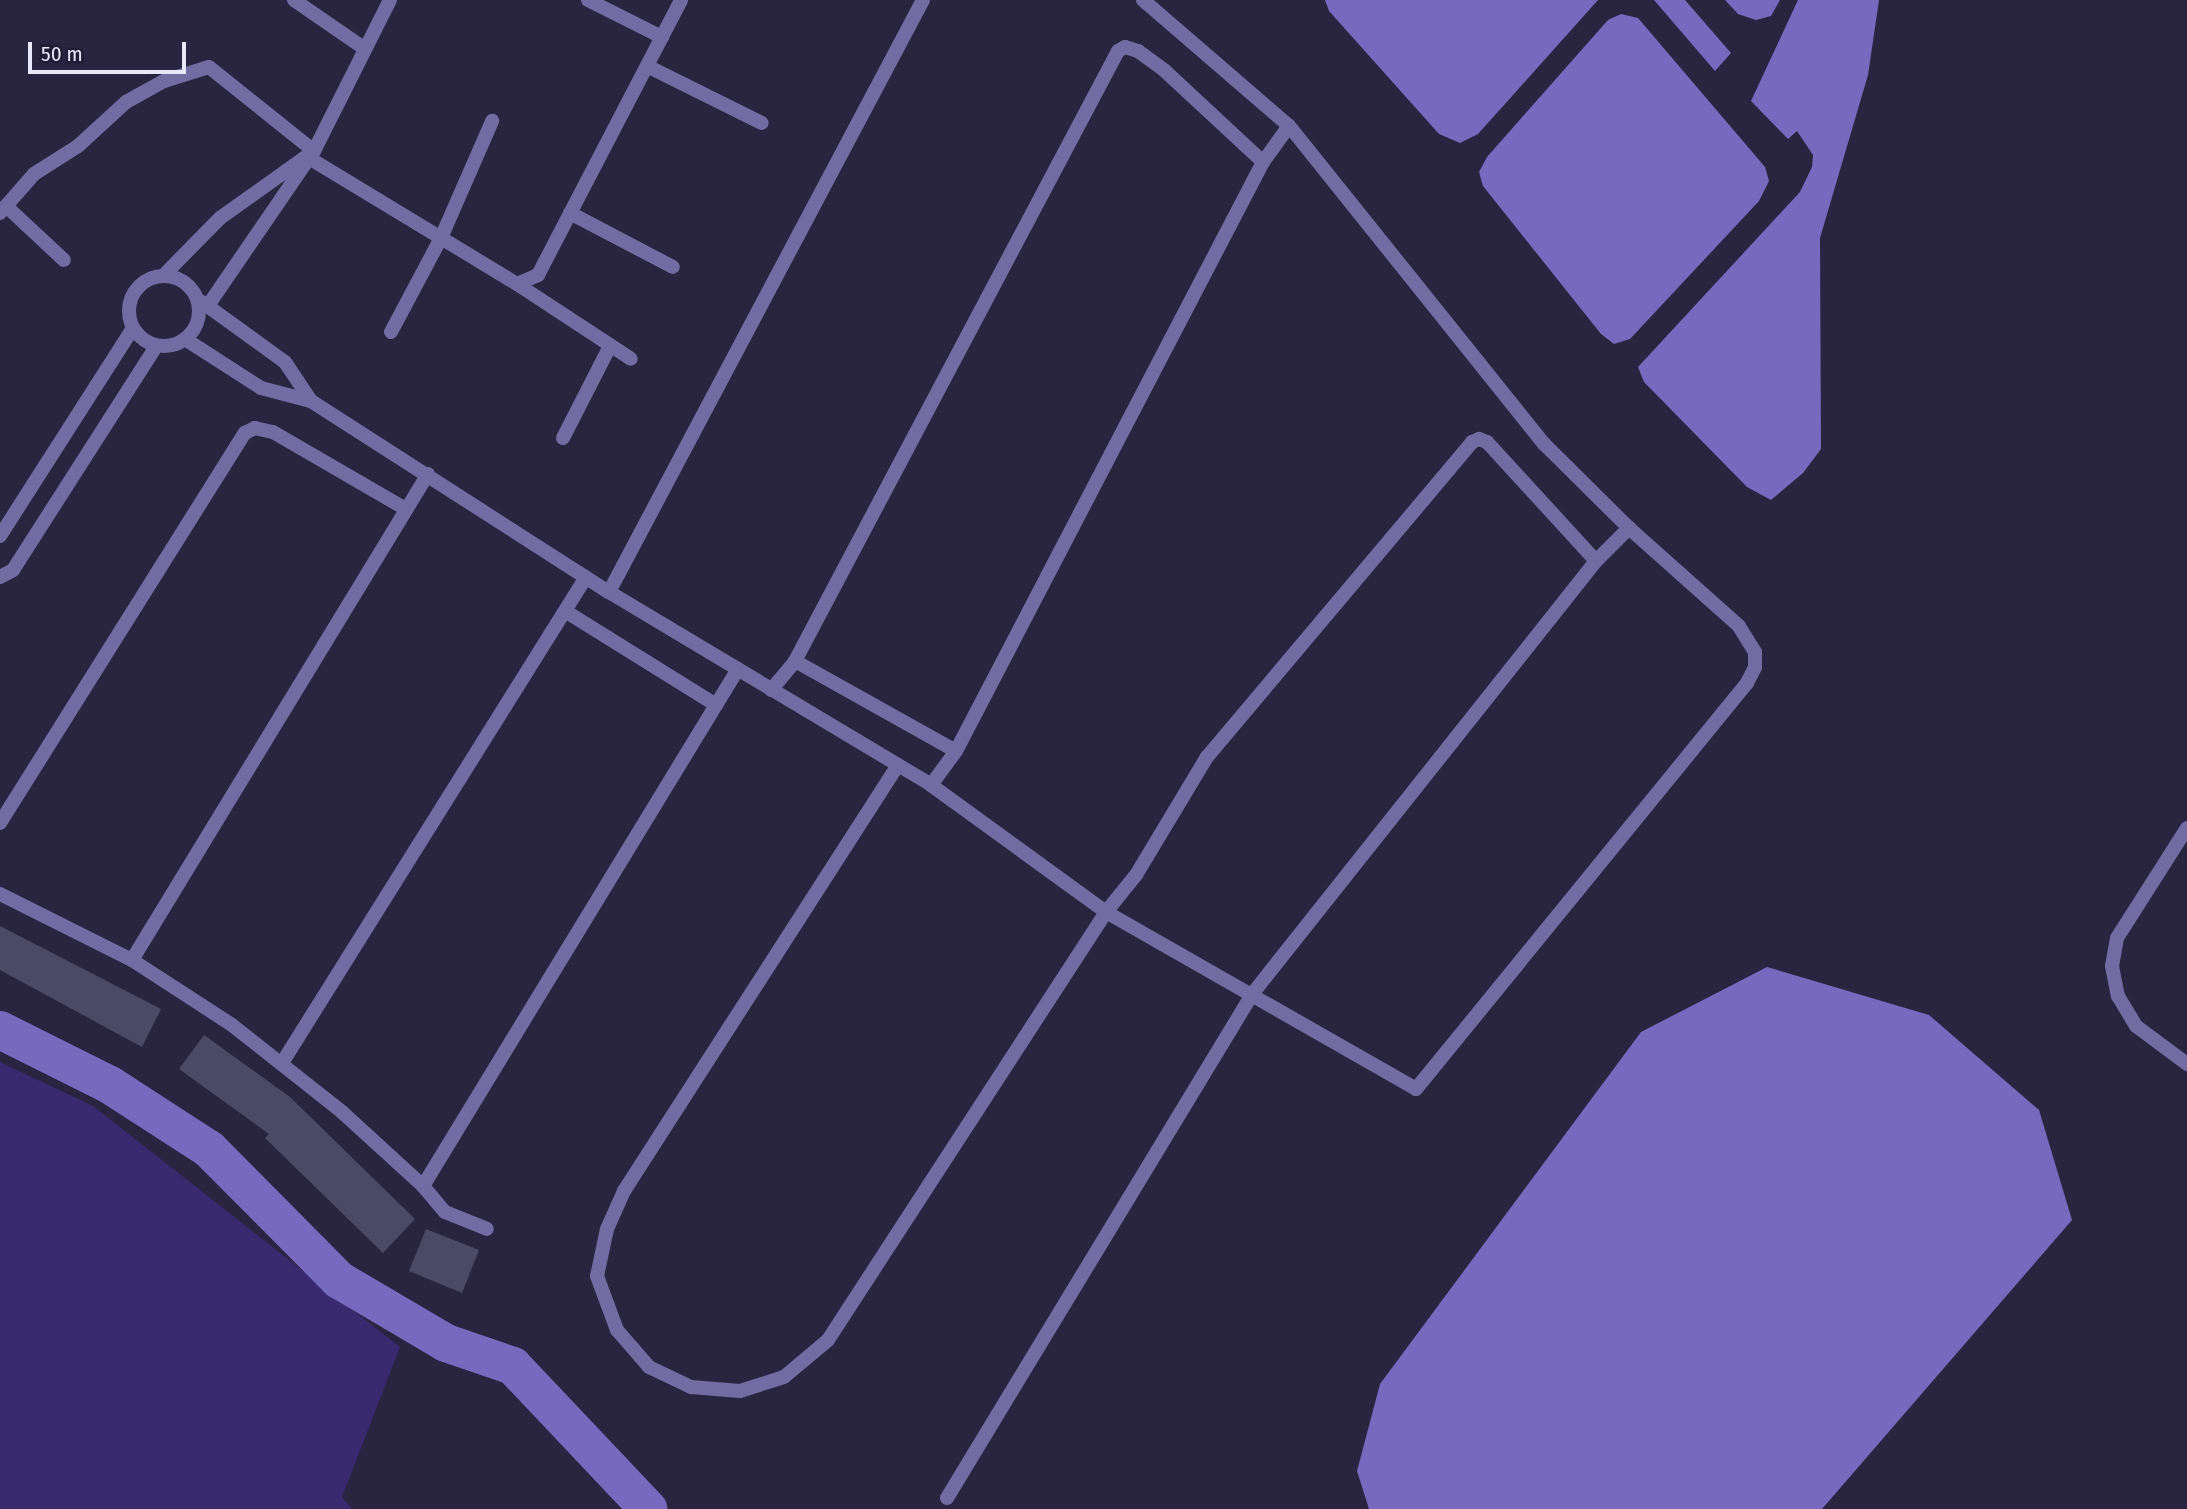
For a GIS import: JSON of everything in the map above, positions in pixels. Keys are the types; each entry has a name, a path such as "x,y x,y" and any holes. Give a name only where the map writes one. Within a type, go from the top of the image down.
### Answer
{"street":[{"path":"294,0 365,50"},
{"path":"0,578 13,570 156,346 184,339 194,328 202,303 311,155 390,0"},
{"path":"588,0 662,37"},
{"path":"517,284 538,275 681,0"},
{"path":"610,592 923,0"},
{"path":"184,339 261,387 311,401 610,592 931,785 1106,912 1253,993 1416,1089 1747,683 1755,667 1749,639 1629,528 1545,444 1289,126 1143,0"},
{"path":"771,690 795,661 1118,51 1125,47 1138,51 1164,70 1263,162"},
{"path":"647,66 762,123"},
{"path":"64,260 3,209 34,174 78,146 126,102 164,81 209,67 311,155 631,359"},
{"path":"391,332 441,238 492,121"},
{"path":"931,785 956,751 1263,162 1289,126"},
{"path":"0,536 133,328 130,300 138,287 164,275 220,218 311,155"},
{"path":"570,213 673,267"},
{"path":"164,275 190,287 202,303 285,362 311,401"},
{"path":"133,328 156,346"},
{"path":"563,438 610,346"},
{"path":"0,823 245,433 255,428 273,432 406,509"},
{"path":"898,765 624,1191 607,1229 597,1276 617,1330 649,1367 691,1387 740,1391 784,1377 828,1340 1106,912 1136,875 1207,757 1472,442 1479,439 1487,442 1596,561"},
{"path":"132,960 428,474"},
{"path":"947,1499 1253,993 1596,561 1629,528"},
{"path":"282,1063 586,577"},
{"path":"565,611 716,705"},
{"path":"795,661 956,751"},
{"path":"423,1186 737,669"},
{"path":"2187,828 2117,938 2112,967 2118,996 2136,1026 2187,1065"},
{"path":"0,894 132,960 282,1063 423,1186 445,1212 487,1229"}],"shaded area":[{"path":"1325,0 1598,0 1478,134 1460,143 1439,134 1329,11"},
{"path":"1654,0 1685,0 1731,53 1715,71"},
{"path":"1725,0 1780,0 1771,16 1756,20 1738,14"},
{"path":"1798,0 1879,0 1868,75 1820,238 1821,449 1803,473 1771,500 1747,487 1644,382 1638,367 1800,192 1812,167 1813,155 1797,131 1788,139 1751,101"},
{"path":"1621,14 1638,18 1765,167 1769,181 1759,201 1630,339 1614,344 1601,334 1483,186 1479,172 1487,157 1608,20"},
{"path":"1767,967 1929,1015 2039,1110 2072,1220 1822,1509 1369,1509 1357,1471 1380,1384 1641,1032"},
{"path":"0,1062 93,1106 400,1347 342,1497 352,1509 0,1509"}],"building":[{"path":"0,926 161,1009 142,1047 0,970"},
{"path":"204,1035 290,1097 415,1219 383,1253 265,1138 269,1134 179,1069"},
{"path":"426,1229 479,1250 462,1293 409,1271"}],"waterway":[{"path":"0,1030 110,1085 209,1149 339,1280 446,1343 513,1366 648,1509"}]}
